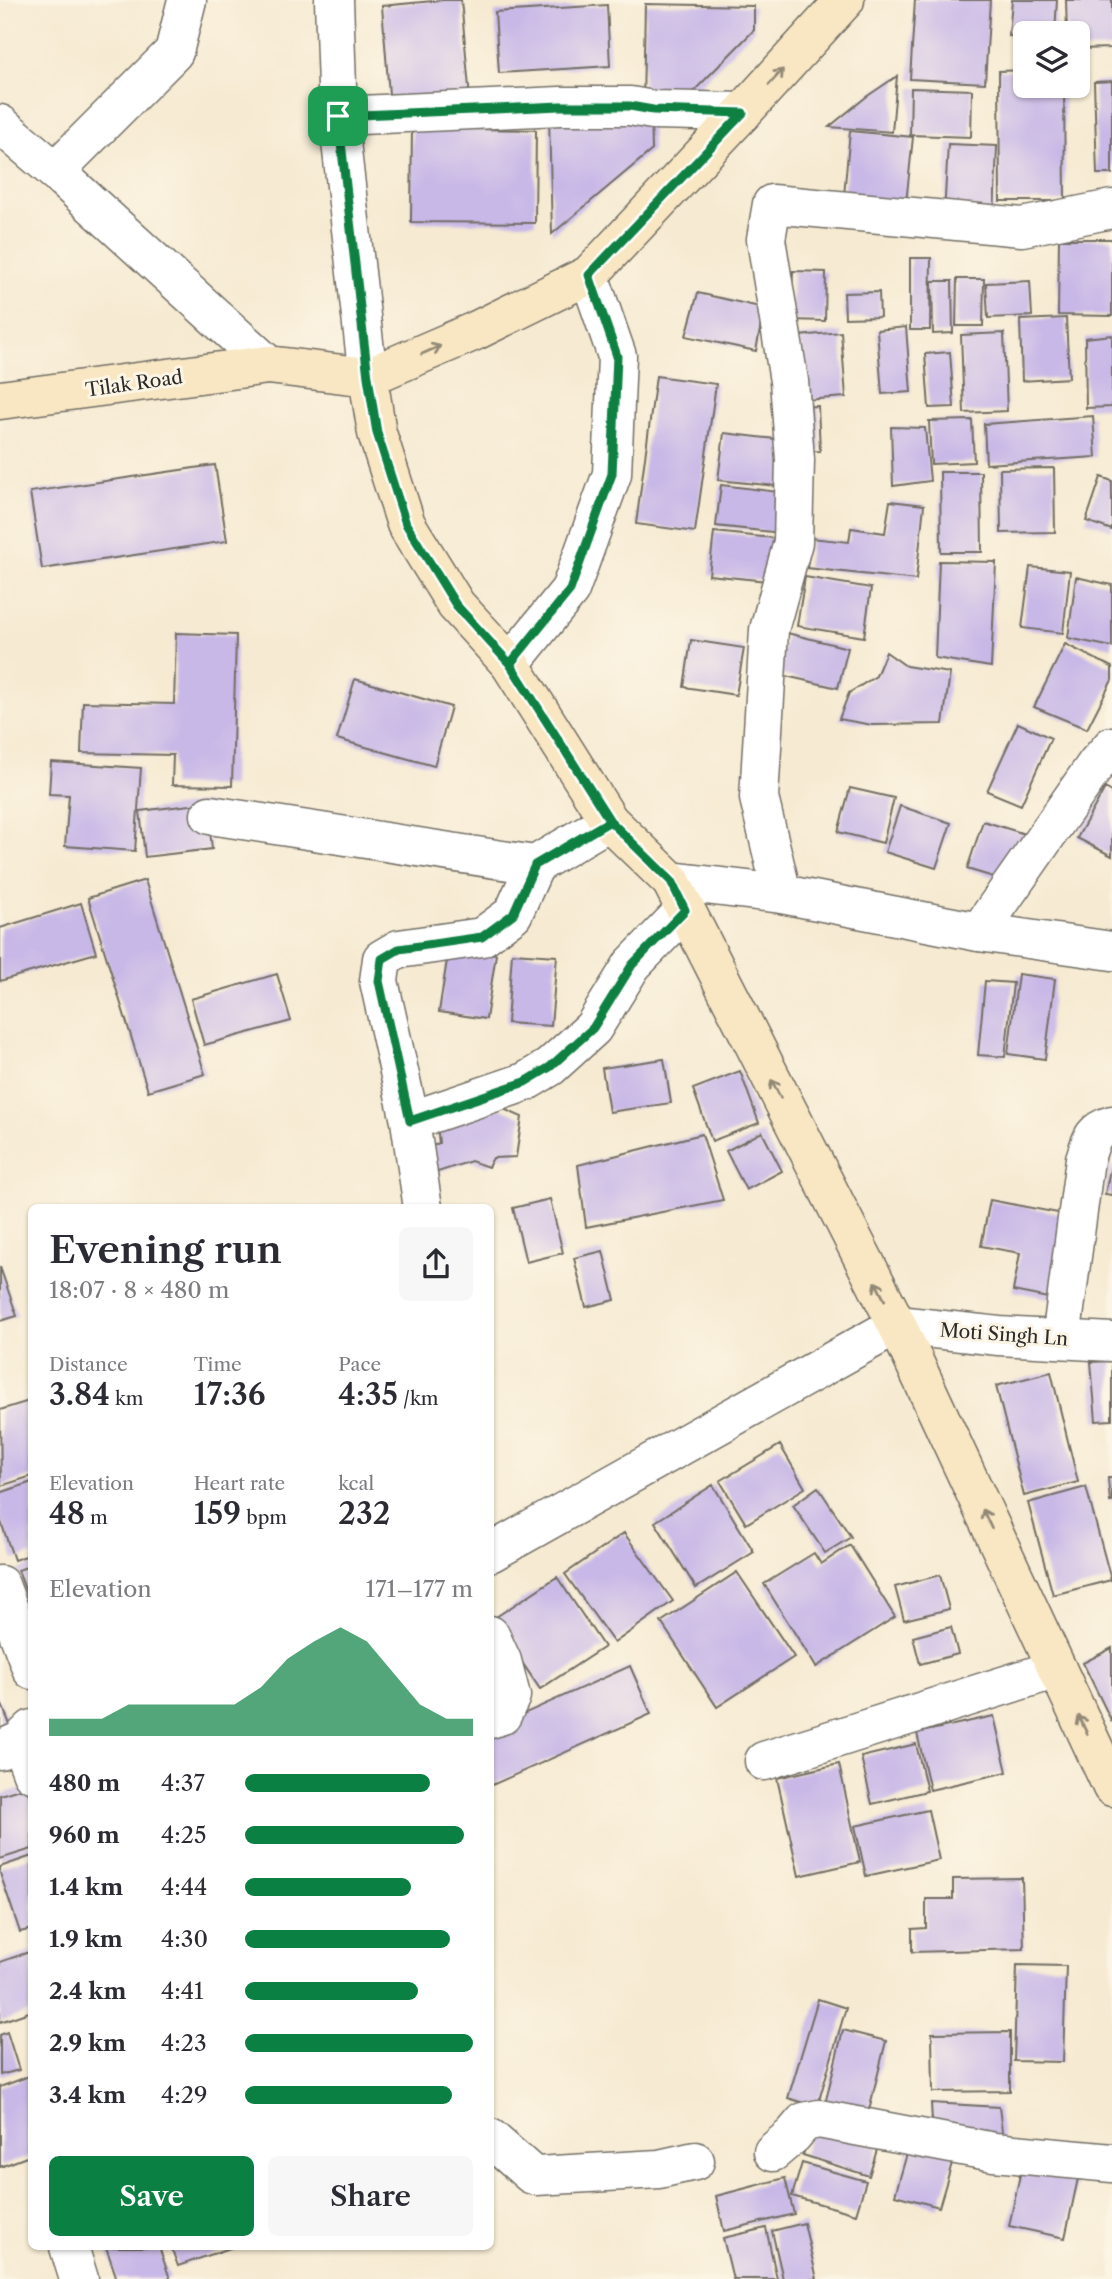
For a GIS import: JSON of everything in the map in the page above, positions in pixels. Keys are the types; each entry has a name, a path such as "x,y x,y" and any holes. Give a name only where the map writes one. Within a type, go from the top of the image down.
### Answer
{"main road":[{"path":"845,0 743,113 589,275 475,331 368,377 377,433 406,524 456,605 510,664 610,821 678,896 897,1325 1112,1787"},
{"name":"Tilak Road","path":"0,400 268,365 368,377"}],"street":[{"path":"55,171 174,52 187,0"},
{"path":"334,0 338,116 368,377"},
{"path":"338,116 574,106 630,106 653,110 743,113"},
{"path":"0,124 268,365"},
{"path":"782,894 759,798 769,630 793,541 795,460 789,381 766,239 772,204 1022,227 1112,209"},
{"path":"510,664 570,590 612,474 617,356 589,275"},
{"path":"979,932 1097,763 1112,746"},
{"path":"210,815 535,865"},
{"path":"422,1204 410,1121 379,981 382,959 399,949 482,937 513,914 535,865 610,821"},
{"path":"410,1121 525,1082 550,1067 593,1028 678,896 782,894 979,932 1112,951"},
{"path":"1061,1339 1085,1159 1092,1135 1112,1125"},
{"path":"494,1551 897,1325"},
{"name":"Moti Singh Ln","path":"897,1325 999,1336 1112,1342"},
{"path":"0,1585 28,1659"},
{"path":"494,1644 502,1661 511,1696 502,1714 494,1718"},
{"path":"764,1761 1057,1669"},
{"path":"773,2152 804,2122 818,2119 994,2152 1112,2163"},
{"path":"494,2142 536,2176 659,2169 695,2161"},
{"path":"70,2250 79,2279"}],"building":[{"path":"461,0 470,99 390,107 382,6"},
{"path":"915,0 990,0 985,83 910,79"},
{"path":"1012,0 1057,0 1056,21 1013,21 1013,36 1009,36"},
{"path":"1066,0 1112,0 1112,48 1090,49 1090,21 1067,21"},
{"path":"645,4 754,6 754,30 688,97 643,104"},
{"path":"607,5 610,66 499,73 495,12"},
{"path":"1013,70 1013,98 1064,98 1065,201 1000,201 999,71"},
{"path":"897,76 892,132 829,127 866,97"},
{"path":"1112,81 1112,174 1097,174 1094,82"},
{"path":"911,88 972,90 971,137 910,135"},
{"path":"651,113 652,150 552,234 549,116"},
{"path":"412,128 536,130 535,223 411,222"},
{"path":"850,131 913,137 905,213 843,206"},
{"path":"948,144 997,146 994,217 944,215"},
{"path":"1059,239 1112,239 1112,316 1058,315"},
{"path":"910,258 931,258 930,330 910,330"},
{"path":"793,271 826,272 825,321 791,320"},
{"path":"957,279 984,279 983,326 956,326"},
{"path":"932,281 952,281 953,333 933,334"},
{"path":"1030,281 1032,316 988,318 986,283"},
{"path":"879,292 880,317 845,318 844,293"},
{"path":"698,293 764,308 756,351 686,336"},
{"path":"1066,318 1069,378 1022,381 1020,320"},
{"path":"906,327 911,392 882,394 877,330"},
{"path":"841,332 846,397 804,400 799,336"},
{"path":"1004,333 1007,411 964,413 961,335"},
{"path":"1112,335 1112,407 1086,408 1085,338"},
{"path":"950,352 954,407 929,408 925,354"},
{"path":"656,376 716,384 695,532 636,524"},
{"path":"818,406 820,451 799,452 797,407"},
{"path":"1093,416 1096,457 986,464 984,424"},
{"path":"972,420 974,462 931,464 929,421"},
{"path":"891,427 925,428 930,481 893,486"},
{"path":"724,433 792,441 787,487 718,480"},
{"path":"215,465 227,541 42,569 30,492"},
{"path":"1054,468 1055,532 1001,533 1000,469"},
{"path":"940,472 981,472 982,552 941,552"},
{"path":"1101,477 1112,481 1112,530 1086,521"},
{"path":"721,485 786,493 781,533 716,526"},
{"path":"890,501 924,505 916,580 807,568 811,538 849,542 851,528 885,533"},
{"path":"714,532 782,539 777,582 709,575"},
{"path":"939,561 996,562 991,667 935,658"},
{"path":"1030,567 1070,571 1063,633 1022,628"},
{"path":"805,577 871,588 864,637 797,626"},
{"path":"1076,577 1112,585 1112,647 1068,638"},
{"path":"176,633 236,635 232,786 172,785 173,755 81,753 83,702 174,704"},
{"path":"787,633 848,648 838,688 777,674"},
{"path":"691,640 744,648 736,695 684,687"},
{"path":"1065,644 1112,667 1112,680 1087,729 1034,707"},
{"path":"886,652 906,666 950,673 943,724 872,725 839,719 849,693 876,676"},
{"path":"355,679 451,707 434,766 337,739"},
{"path":"1018,723 1051,738 1021,805 987,791"},
{"path":"51,762 141,768 135,851 65,846 69,795 49,794"},
{"path":"850,788 894,798 883,843 838,832"},
{"path":"1105,788 1112,792 1112,856 1077,838"},
{"path":"207,803 212,849 145,857 140,811"},
{"path":"900,806 951,823 936,868 885,852"},
{"path":"983,821 1025,834 1010,882 967,869"},
{"path":"145,880 205,1074 148,1091 88,898"},
{"path":"81,903 96,953 0,981 0,928"},
{"path":"449,947 496,954 486,1019 439,1012"},
{"path":"512,953 557,956 551,1026 507,1023"},
{"path":"277,974 291,1021 204,1045 191,999"},
{"path":"1018,974 1055,979 1045,1059 1008,1054"},
{"path":"985,981 1013,983 1005,1057 978,1055"},
{"path":"664,1059 671,1103 609,1112 602,1068"},
{"path":"740,1071 759,1123 712,1141 693,1089"},
{"path":"501,1108 522,1117 516,1157 493,1158 488,1167 471,1161 432,1174 431,1147 439,1143 437,1125"},
{"path":"762,1132 782,1171 746,1190 726,1151"},
{"path":"702,1134 723,1200 586,1227 578,1165"},
{"path":"1112,1165 1112,1195 1105,1194"},
{"path":"550,1199 563,1253 526,1262 513,1208"},
{"path":"990,1200 1074,1216 1058,1300 1013,1291 1020,1253 981,1246"},
{"path":"603,1251 615,1300 586,1307 574,1258"},
{"path":"0,1267 17,1316 0,1321"},
{"path":"1112,1361 1112,1420 1096,1421 1091,1362"},
{"path":"1051,1372 1078,1482 1024,1496 996,1386"},
{"path":"28,1401 28,1477 1,1486 0,1410"},
{"path":"780,1445 805,1488 746,1524 720,1481"},
{"path":"1108,1478 1112,1478 1112,1502 1110,1502"},
{"path":"28,1483 28,1555 14,1560 0,1519 0,1493"},
{"path":"713,1485 754,1552 696,1588 655,1522"},
{"path":"818,1487 851,1537 825,1553 793,1505"},
{"path":"1086,1487 1111,1580 1053,1595 1028,1503"},
{"path":"624,1533 673,1601 614,1643 565,1574"},
{"path":"850,1545 895,1617 816,1667 764,1584 814,1553 821,1564"},
{"path":"28,1566 28,1598 18,1570"},
{"path":"737,1572 794,1657 717,1707 661,1622"},
{"path":"940,1575 949,1609 904,1620 895,1587"},
{"path":"557,1577 604,1647 540,1689 494,1618"},
{"path":"951,1627 958,1654 920,1664 913,1637"},
{"path":"1112,1648 1112,1722 1083,1663"},
{"path":"630,1666 651,1714 494,1784 494,1727"},
{"path":"0,1700 11,1727 0,1731"},
{"path":"994,1716 1007,1772 930,1790 917,1733"},
{"path":"916,1744 927,1791 872,1804 861,1757"},
{"path":"839,1764 860,1862 799,1876 777,1778"},
{"path":"26,1787 28,1792 28,1850 0,1859 0,1795"},
{"path":"928,1810 939,1860 866,1876 855,1826"},
{"path":"28,1857 28,1930 20,1932 0,1867"},
{"path":"1022,1878 1024,1949 912,1952 912,1929 926,1928 926,1899 953,1899 953,1879"},
{"path":"28,1952 28,2012 0,2022 0,1962"},
{"path":"1017,1965 1066,1966 1063,2062 1014,2061"},
{"path":"818,1999 846,2008 817,2107 788,2098"},
{"path":"843,2030 886,2041 867,2118 824,2108"},
{"path":"7,2032 19,2070 0,2075 0,2035"},
{"path":"1010,2032 1010,2091 933,2092 932,2033"},
{"path":"28,2076 28,2156 0,2167 0,2087"},
{"path":"931,2103 999,2107 1004,2148 933,2138"},
{"path":"813,2123 879,2143 869,2176 803,2155"},
{"path":"911,2140 955,2153 939,2207 895,2195"},
{"path":"1023,2161 1079,2174 1065,2238 1009,2226"},
{"path":"802,2163 866,2181 856,2214 792,2196"},
{"path":"785,2178 794,2214 724,2231 716,2196"},
{"path":"804,2223 817,2279 783,2279 772,2231"},
{"path":"766,2228 777,2279 733,2279 723,2238"},
{"path":"107,2250 160,2250 170,2279 117,2279"},
{"path":"172,2250 224,2250 178,2266"}],"route":[{"path":"338,116 377,433 406,524 456,605 510,664 610,821 535,865 513,914 482,937 399,949 382,959 379,981 410,1121 525,1082 550,1067 593,1028 632,965 685,910 671,881 610,821 560,743 510,664 570,590 612,474 617,356 589,275 743,113 653,110 630,106 560,106 338,116"}]}
